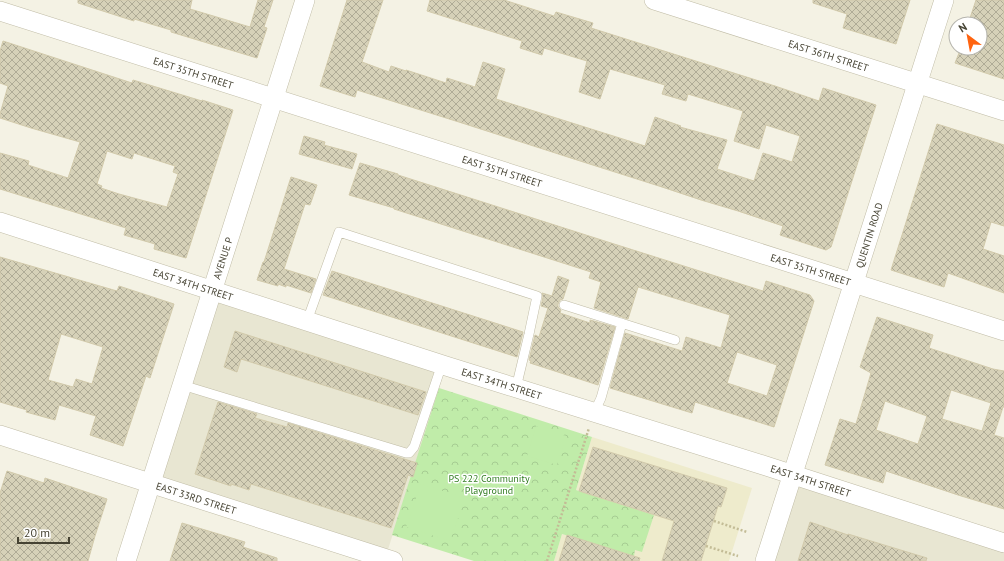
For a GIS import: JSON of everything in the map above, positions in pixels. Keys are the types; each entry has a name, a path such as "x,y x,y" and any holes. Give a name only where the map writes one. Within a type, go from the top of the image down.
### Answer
{"street":[{"name":"AVENUE P","path":"126,561 305,0"},
{"name":"EAST 36TH STREET","path":"654,0 1004,111"},
{"name":"QUENTIN ROAD","path":"765,561 944,0"},
{"name":"EAST 35TH STREET","path":"0,11 1004,331"},
{"name":"EAST 34TH STREET","path":"0,222 1004,543"},
{"name":"EAST 33RD STREET","path":"0,436 392,561"}],"lane":[{"path":"307,321 339,232 537,296 516,388"},
{"path":"564,305 676,340"},
{"path":"594,412 600,398 622,323"},
{"path":"182,385 410,453 414,447 442,364"}],"path":[{"path":"547,561 594,412"},
{"path":"714,521 747,532"},
{"path":"706,546 738,556"}],"shaded area":[{"path":"212,290 446,366 385,559 150,483"},
{"path":"592,437 752,488 729,561 554,561 562,534 633,556 654,515 576,490"},
{"path":"792,475 1004,543 1004,561 765,561"}],"green space":[{"name":"PS 222 Community Playground","path":"439,388 592,437 576,490 654,515 642,552 635,550 634,556 562,534 554,561 474,561 392,535"},
{"path":"536,426 566,436 557,465 527,456"},
{"path":"421,484 465,498 450,541 406,527"}],"building":[{"path":"78,0 192,0 190,9 250,27 258,0 273,0 264,27 267,28 257,58 171,32 171,30 134,19 134,21 78,3"},
{"path":"347,0 383,0 362,62 389,72 391,66 446,83 447,78 475,87 483,62 505,69 496,99 645,146 655,117 681,126 680,127 727,140 717,169 754,181 763,153 792,162 800,136 766,125 759,149 734,141 743,111 688,94 686,101 662,94 665,85 610,69 600,99 579,92 587,61 544,48 542,55 520,48 522,41 427,11 430,0 504,0 554,16 556,12 593,23 591,28 819,101 823,88 876,105 831,247 826,250 780,235 783,226 462,123 357,90 355,97 320,86"},
{"path":"813,0 910,0 896,44 843,28 847,14 813,3"},
{"path":"976,0 1004,0 1004,79 955,63 958,56 988,56 988,16 971,16"},
{"path":"3,41 132,83 133,80 233,110 186,258 154,249 155,244 124,235 126,228 0,189 0,153 29,161 28,165 68,178 80,142 0,118 8,86 0,83 0,51","holes":["107,151 132,159 134,153 175,166 173,172 178,174 167,207 119,194 101,188 102,186 97,184"]},
{"path":"937,124 1004,145 1004,226 991,222 983,249 1004,256 1004,293 948,273 944,287 891,270"},
{"path":"304,136 325,142 324,145 357,154 352,169 299,154"},
{"path":"360,163 763,291 766,281 810,295 814,301 774,427 695,402 692,413 610,388 625,333 682,351 686,337 721,348 730,315 638,287 628,319 594,308 601,282 589,278 591,272 394,208 349,195","holes":["737,352 777,365 767,396 727,383"]},
{"path":"291,177 317,185 310,205 305,204 284,269 316,279 311,293 286,285 286,287 278,284 278,286 257,280"},
{"path":"0,257 117,291 119,286 174,304 150,378 146,376 123,446 90,435 96,416 59,405 55,420 26,412 27,410 0,402","holes":["61,334 103,347 92,384 76,379 73,387 48,380"]},
{"path":"332,271 523,332 517,357 323,295"},
{"path":"558,276 569,280 563,299 560,300 558,304 558,307 561,310 560,313 590,323 590,320 615,327 598,385 530,363 531,361 529,360 535,335 539,337 548,308 541,306 543,297 542,293 552,296"},
{"path":"877,317 933,335 929,348 993,369 1004,371 1004,407 994,435 1004,438 1004,509 886,471 883,483 825,465 840,419 856,424 871,373 860,367","holes":["951,390 991,403 982,431 942,419","885,401 927,416 918,444 876,430"]},
{"path":"235,331 426,392 418,415 241,359 237,372 224,367"},
{"path":"218,402 257,414 255,418 287,427 288,423 417,463 413,477 408,475 391,528 251,484 249,490 231,484 231,486 195,474"},
{"path":"593,447 727,488 721,507 718,506 701,561 662,561 674,521 579,491"},
{"path":"7,471 44,483 45,478 107,499 88,561 0,561 0,493"},
{"path":"810,522 848,535 927,558 926,561 798,561"},
{"path":"182,523 245,542 243,547 277,558 277,561 170,561"},
{"path":"567,535 640,558 639,561 559,561"}]}
